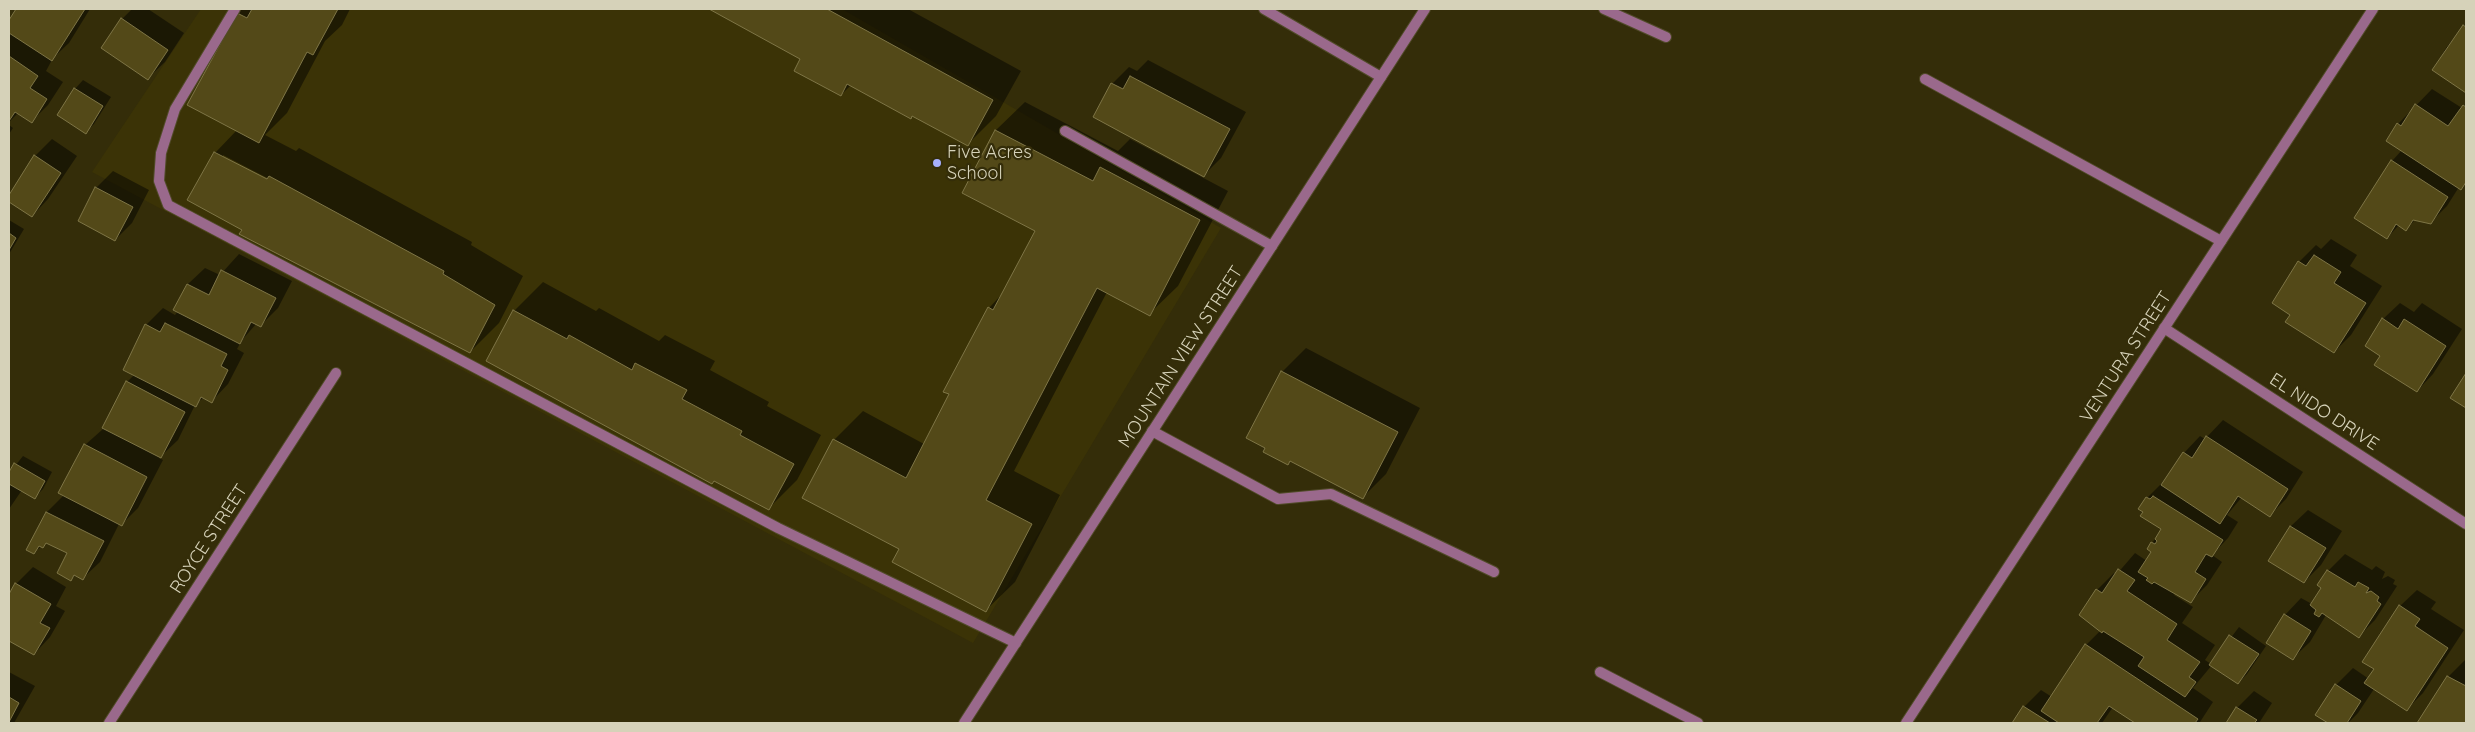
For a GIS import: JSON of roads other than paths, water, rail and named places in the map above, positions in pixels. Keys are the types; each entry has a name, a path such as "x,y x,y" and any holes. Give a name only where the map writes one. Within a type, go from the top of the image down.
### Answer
{"street":[{"path":"235,9 174,109 161,153 159,181 168,205 778,528 1016,643"},
{"path":"1264,9 1381,77"},
{"name":"MOUNTAIN VIEW STREET","path":"964,723 1425,9"},
{"path":"1604,9 1666,37"},
{"name":"VENTURA STREET","path":"1906,723 2374,9"},
{"path":"1925,79 2221,242"},
{"path":"1065,131 1272,246"},
{"name":"EL NIDO DRIVE","path":"2164,328 2466,524"},
{"name":"ROYCE STREET","path":"109,723 336,373"},
{"path":"1152,431 1278,499 1331,494 1494,572"},
{"path":"1600,672 1698,723"}],"place":[{"name":"Five Acres School","path":"937,163"}]}
